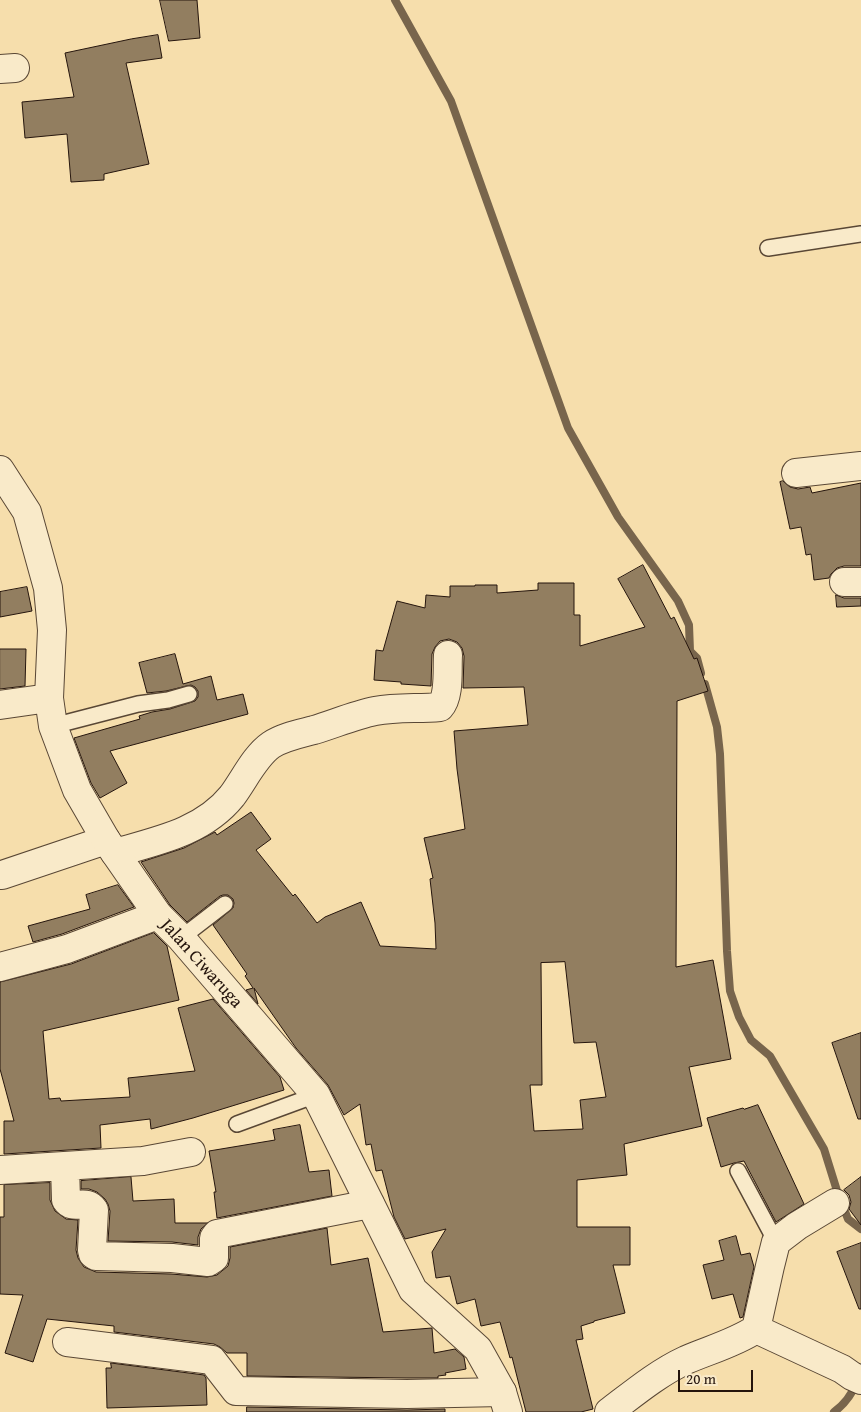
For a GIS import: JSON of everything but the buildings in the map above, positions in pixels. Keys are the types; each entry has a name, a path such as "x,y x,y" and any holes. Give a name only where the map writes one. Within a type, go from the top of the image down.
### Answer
{"street":[{"path":"796,473 861,466"},
{"name":"Jalan Ciwaruga","path":"0,470 27,512 48,588 52,630 49,698 53,726 76,790 110,847 158,915 316,1095 413,1290 478,1349 505,1402"},
{"path":"2,875 110,847 174,836 193,828 212,815 230,798 258,756 271,745 287,737 373,711 398,708 440,707 446,695 448,655"},
{"path":"0,705 49,698"},
{"path":"0,967 67,949 158,915"},
{"path":"0,1170 143,1161 191,1152"},
{"path":"65,1166 67,1203 70,1205 89,1204 94,1210 92,1250 96,1256 172,1258 208,1262 214,1258 214,1238 217,1234 370,1204"},
{"path":"609,1412 661,1374 685,1361 743,1338 756,1329 776,1242 797,1226 836,1203"},
{"path":"756,1329 842,1369 861,1380"},
{"path":"67,1342 212,1360 236,1391 407,1394 505,1402"}],"lane":[{"path":"768,248 861,234"},
{"path":"53,726 138,704 168,700 189,694"},
{"path":"180,938 224,904"},
{"path":"237,1124 316,1095"},
{"path":"738,1171 776,1242"}],"waterway":[{"path":"395,0 451,101 568,428 618,517 678,601 689,625 690,651 697,658 701,673"},
{"path":"705,684 717,727 720,754 730,991 739,1017 751,1040 770,1056 824,1149 848,1219 861,1229"},
{"path":"834,1412 848,1399 857,1382"}]}
